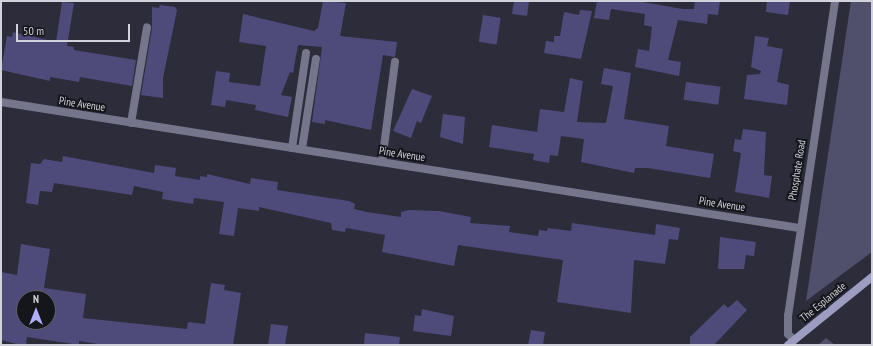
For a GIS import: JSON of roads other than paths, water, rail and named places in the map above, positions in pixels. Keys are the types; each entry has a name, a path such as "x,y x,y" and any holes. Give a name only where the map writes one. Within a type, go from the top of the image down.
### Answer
{"street":[{"name":"Phosphate Road","path":"791,343 787,329 799,228 835,1"},
{"path":"130,122 147,27"},
{"path":"292,148 306,53"},
{"path":"302,149 316,59"},
{"path":"382,162 395,62"},
{"name":"Pine Avenue","path":"1,102 799,228"},
{"name":"The Esplanade","path":"791,343 872,277"}]}
